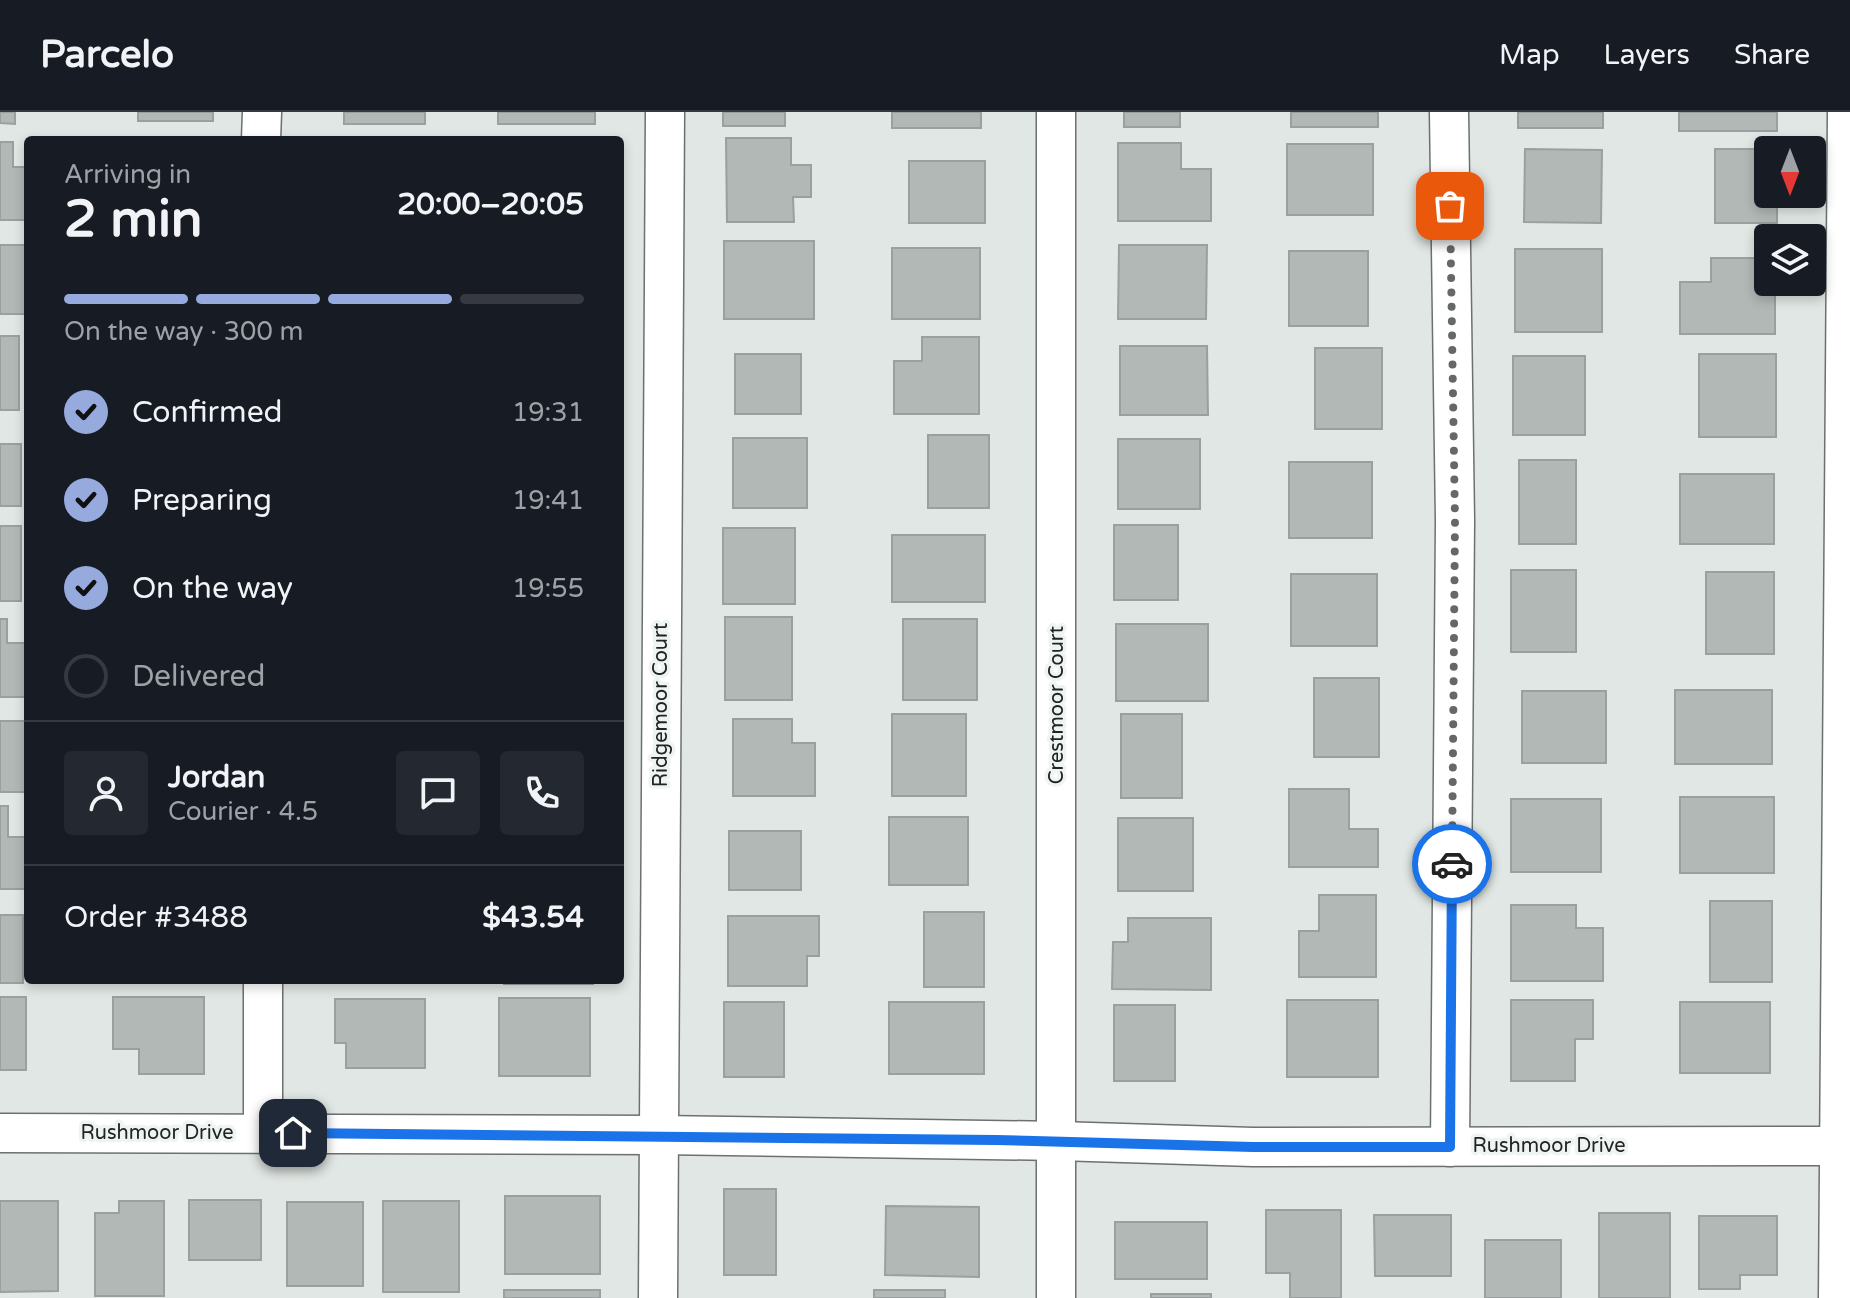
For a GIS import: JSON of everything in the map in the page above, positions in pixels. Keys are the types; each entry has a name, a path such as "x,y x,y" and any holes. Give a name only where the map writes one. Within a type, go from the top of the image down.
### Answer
{"street":[{"path":"261,136 262,112"},
{"name":"Ridgemoor Court","path":"658,1298 665,112"},
{"name":"Crestmoor Court","path":"1056,112 1056,1298"},
{"path":"1449,112 1455,521 1450,1147"},
{"path":"1838,1298 1846,1146 1847,112"},
{"path":"263,984 263,1132"},
{"name":"Rushmoor Drive","path":"0,1133 658,1135 1253,1147 1846,1146"}],"building":[{"path":"0,112 15,112 15,124 0,123"},
{"path":"138,112 213,112 213,121 138,121"},
{"path":"344,112 425,112 425,124 344,124"},
{"path":"498,112 595,112 595,124 498,124"},
{"path":"723,112 785,112 785,126 723,126"},
{"path":"892,112 981,112 981,128 892,128"},
{"path":"1124,112 1180,112 1180,127 1124,127"},
{"path":"1291,112 1378,112 1378,127 1291,127"},
{"path":"1518,112 1603,112 1603,128 1518,128"},
{"path":"1679,112 1777,112 1777,131 1679,131"},
{"path":"726,138 791,138 791,165 811,165 811,197 793,197 794,222 727,222"},
{"path":"0,142 13,142 13,167 24,167 24,220 0,220"},
{"path":"1118,143 1181,143 1181,169 1211,169 1211,221 1118,221"},
{"path":"1287,144 1373,144 1373,215 1287,215"},
{"path":"1525,149 1602,150 1601,223 1524,222"},
{"path":"1715,149 1754,149 1754,208 1777,208 1777,223 1715,223"},
{"path":"909,161 985,161 985,223 909,223"},
{"path":"724,241 814,241 814,319 724,319"},
{"path":"0,245 24,245 24,314 0,314"},
{"path":"1119,245 1207,245 1206,319 1118,319"},
{"path":"892,248 980,248 980,319 892,319"},
{"path":"1515,249 1602,249 1602,332 1515,332"},
{"path":"1289,251 1368,251 1368,326 1289,326"},
{"path":"1711,258 1754,258 1754,296 1775,296 1775,334 1680,334 1680,282 1711,282"},
{"path":"0,336 19,336 19,410 0,410"},
{"path":"922,337 979,337 979,414 894,414 894,361 922,361"},
{"path":"1120,346 1207,346 1208,415 1120,415"},
{"path":"1315,348 1382,348 1382,429 1315,429"},
{"path":"735,354 801,354 801,414 735,414"},
{"path":"1699,354 1776,354 1776,437 1699,437"},
{"path":"1513,356 1585,356 1585,435 1513,435"},
{"path":"928,435 989,435 989,508 928,508"},
{"path":"733,438 807,438 807,508 733,508"},
{"path":"1118,439 1200,439 1200,509 1118,509"},
{"path":"0,444 21,444 21,506 0,506"},
{"path":"1519,460 1576,460 1576,544 1519,544"},
{"path":"1289,462 1372,462 1372,538 1289,538"},
{"path":"1680,474 1774,474 1774,544 1680,544"},
{"path":"1114,525 1178,525 1178,600 1114,600"},
{"path":"0,526 21,526 21,601 0,601"},
{"path":"723,528 795,528 795,604 723,604"},
{"path":"892,535 985,535 985,602 892,602"},
{"path":"1511,570 1576,570 1576,652 1511,652"},
{"path":"1706,572 1774,572 1774,654 1706,654"},
{"path":"1291,574 1377,574 1377,646 1291,646"},
{"path":"725,617 792,617 792,700 725,700"},
{"path":"0,619 7,619 7,643 24,643 24,697 0,697"},
{"path":"903,619 977,619 977,700 903,700"},
{"path":"1116,624 1208,624 1208,701 1116,701"},
{"path":"1314,678 1379,678 1379,757 1314,757"},
{"path":"1675,690 1772,690 1772,764 1675,764"},
{"path":"1522,691 1606,691 1606,763 1522,763"},
{"path":"892,714 966,714 966,796 892,796"},
{"path":"1121,714 1182,714 1182,798 1121,798"},
{"path":"733,719 792,719 792,743 815,743 815,796 733,796"},
{"path":"0,721 24,721 24,792 0,792"},
{"path":"1289,789 1349,789 1349,829 1378,829 1378,867 1289,867"},
{"path":"1680,797 1774,797 1774,873 1680,873"},
{"path":"1511,799 1601,799 1601,872 1511,872"},
{"path":"0,806 8,806 8,837 24,837 24,889 0,889"},
{"path":"889,817 968,817 968,885 889,885"},
{"path":"1118,818 1193,818 1193,891 1118,891"},
{"path":"729,831 801,831 801,890 729,890"},
{"path":"1319,895 1376,895 1376,977 1299,977 1299,931 1319,931"},
{"path":"1710,901 1772,901 1772,982 1710,982"},
{"path":"1511,905 1576,905 1576,928 1603,928 1603,981 1511,981"},
{"path":"924,912 984,912 984,987 924,987"},
{"path":"0,915 23,915 23,983 0,983"},
{"path":"728,916 819,916 819,956 807,956 807,986 728,986"},
{"path":"1128,918 1211,918 1211,990 1112,989 1113,942 1128,942"},
{"path":"0,997 26,997 26,1070 0,1070"},
{"path":"113,997 204,997 204,1074 139,1074 139,1049 113,1049"},
{"path":"499,998 590,998 590,1076 499,1076"},
{"path":"335,999 425,999 425,1068 346,1068 346,1043 335,1043"},
{"path":"1287,1000 1378,1000 1378,1077 1287,1077"},
{"path":"1511,1000 1593,1000 1593,1039 1575,1039 1575,1081 1511,1081"},
{"path":"724,1002 784,1002 784,1077 724,1077"},
{"path":"889,1002 984,1002 984,1074 889,1074"},
{"path":"1680,1002 1770,1002 1770,1073 1680,1073"},
{"path":"1114,1005 1175,1005 1175,1081 1114,1081"},
{"path":"724,1189 776,1189 776,1275 724,1275"},
{"path":"505,1196 600,1196 600,1274 505,1274"},
{"path":"189,1200 261,1200 261,1260 189,1260"},
{"path":"0,1201 58,1201 58,1291 0,1292"},
{"path":"119,1201 164,1201 164,1296 95,1296 95,1213 119,1213"},
{"path":"383,1201 459,1201 459,1292 383,1292"},
{"path":"287,1202 363,1202 363,1286 287,1286"},
{"path":"886,1206 979,1207 979,1277 885,1275"},
{"path":"1266,1210 1341,1210 1341,1298 1290,1298 1290,1273 1266,1273"},
{"path":"1599,1213 1670,1213 1670,1298 1599,1298"},
{"path":"1374,1215 1451,1215 1451,1276 1375,1276"},
{"path":"1699,1216 1777,1216 1777,1275 1740,1275 1740,1289 1699,1289"},
{"path":"1115,1222 1207,1222 1207,1279 1115,1279"},
{"path":"1485,1240 1561,1240 1561,1298 1485,1298"},
{"path":"504,1290 600,1290 600,1298 504,1298"},
{"path":"874,1290 945,1290 945,1298 874,1298"},
{"path":"1151,1294 1211,1294 1211,1298 1151,1298"}],"way so far":[{"path":"1450,206 1455,521 1452,864"}],"route":[{"path":"293,1133 658,1135 1253,1147 1450,1147 1452,864"}]}
